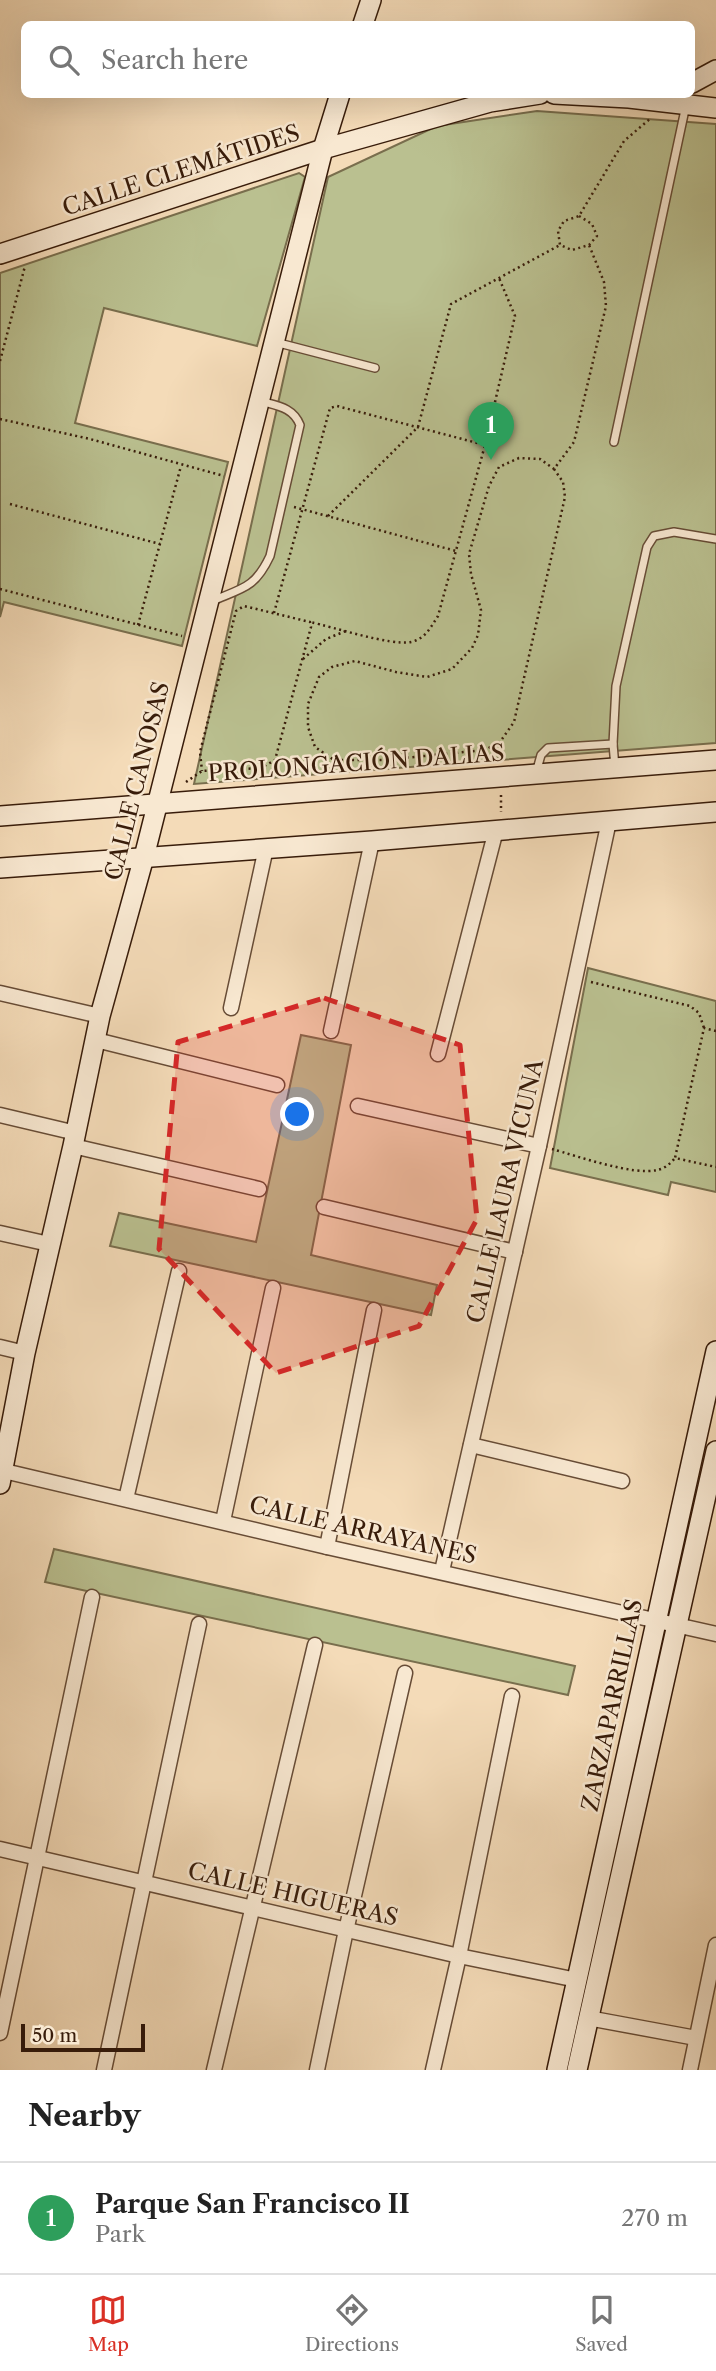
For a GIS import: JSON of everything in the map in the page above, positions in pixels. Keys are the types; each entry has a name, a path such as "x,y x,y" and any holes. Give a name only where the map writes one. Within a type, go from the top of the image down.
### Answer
{"street":[{"path":"364,21 371,0"},
{"path":"695,81 716,70"},
{"name":"CALLE CANOSAS","path":"1,1474 25,1353 100,1016 144,858 323,149 339,98"},
{"name":"CALLE CLEMÁTIDES","path":"0,254 323,149 490,102 515,98"},
{"path":"648,98 716,108"},
{"name":"PROLONGACIÓN DALIAS","path":"0,816 716,760"},
{"path":"0,868 716,812"},
{"name":"CALLE LAURA VICUNA","path":"442,1571 539,1146 609,821"},
{"path":"438,1054 499,830"},
{"path":"331,1031 372,841"},
{"path":"231,1008 266,848"},
{"path":"0,993 100,1016"},
{"path":"96,1041 277,1085"},
{"path":"358,1106 539,1146"},
{"path":"0,1115 74,1140 259,1189"},
{"path":"324,1207 515,1252"},
{"path":"0,1233 49,1244"},
{"path":"126,1499 179,1271"},
{"path":"223,1521 273,1288"},
{"path":"327,1547 374,1310"},
{"path":"0,1347 25,1353"},
{"name":"ZARZAPARRILLAS","path":"557,2070 716,1351"},
{"path":"471,1445 622,1481"},
{"name":"ZARZAPARRILLAS","path":"577,2070 716,1451"},
{"name":"CALLE ARRAYANES","path":"1,1474 126,1499 716,1634"},
{"path":"0,2033 92,1597"},
{"path":"104,2070 199,1624"},
{"path":"214,2070 315,1645"},
{"path":"317,2070 405,1673"},
{"path":"433,2070 512,1696"},
{"name":"CALLE HIGUERAS","path":"0,1849 459,1956 577,1980"},
{"path":"690,2070 713,1975 716,1945"},
{"path":"588,2018 696,2038"}],"lane":[{"path":"614,442 678,104"},
{"path":"274,342 375,368"},
{"path":"208,602 250,585 262,574 270,556 300,425 296,415 288,409 259,401"},
{"path":"615,768 613,744 617,686 647,547 654,536 674,532 716,539"},
{"path":"536,774 541,754 548,748 613,744"}],"path":[{"path":"559,245 558,231 564,221 579,216 624,141 678,104"},
{"path":"328,516 418,427 451,304 559,245 572,250 589,245 597,236 592,224 579,216"},
{"path":"0,361 30,245"},
{"path":"554,469 574,442 607,306 604,282 589,245"},
{"path":"202,771 201,752 236,611 244,606 380,640 411,642 426,635 438,616 485,445 515,316 499,278"},
{"path":"274,613 330,408 337,406 485,445"},
{"path":"0,418 90,439 239,480"},
{"path":"519,458 540,458 554,469 563,482 565,496 514,722 500,742 485,750 384,760 334,760 315,747 308,727 308,704 319,677 332,667 355,661 427,677 452,669 472,648 478,635 481,610 471,574 469,554 489,486 499,467 519,458"},
{"path":"138,625 181,465"},
{"path":"10,504 160,544"},
{"path":"282,504 456,551"},
{"path":"0,589 199,640"},
{"path":"158,803 202,771 261,768 275,760 310,622"},
{"path":"302,660 326,639 346,631"},
{"path":"499,830 500,776"},
{"path":"539,1146 637,1171 657,1170 669,1165 675,1158 704,1028 703,1019 690,1006 575,978"},
{"path":"704,1028 716,1031"},
{"path":"675,1158 716,1167"}],"highlighted area":[{"path":"324,998 460,1045 477,1219 419,1326 276,1373 159,1249 178,1042"}],"green space":[{"path":"537,111 716,124 716,743 194,784 328,177 437,126"},
{"path":"299,173 305,177 257,346 104,308 75,423 228,462 182,646 4,602 0,617 0,273"},
{"path":"588,968 716,1001 716,1192 671,1182 668,1195 550,1168"},
{"path":"301,1035 351,1045 311,1255 437,1285 431,1315 110,1246 119,1213 256,1242"},
{"path":"54,1549 575,1666 568,1695 45,1582"}],"place":[{"name":"Parque San Francisco II","path":"491,460"}]}
